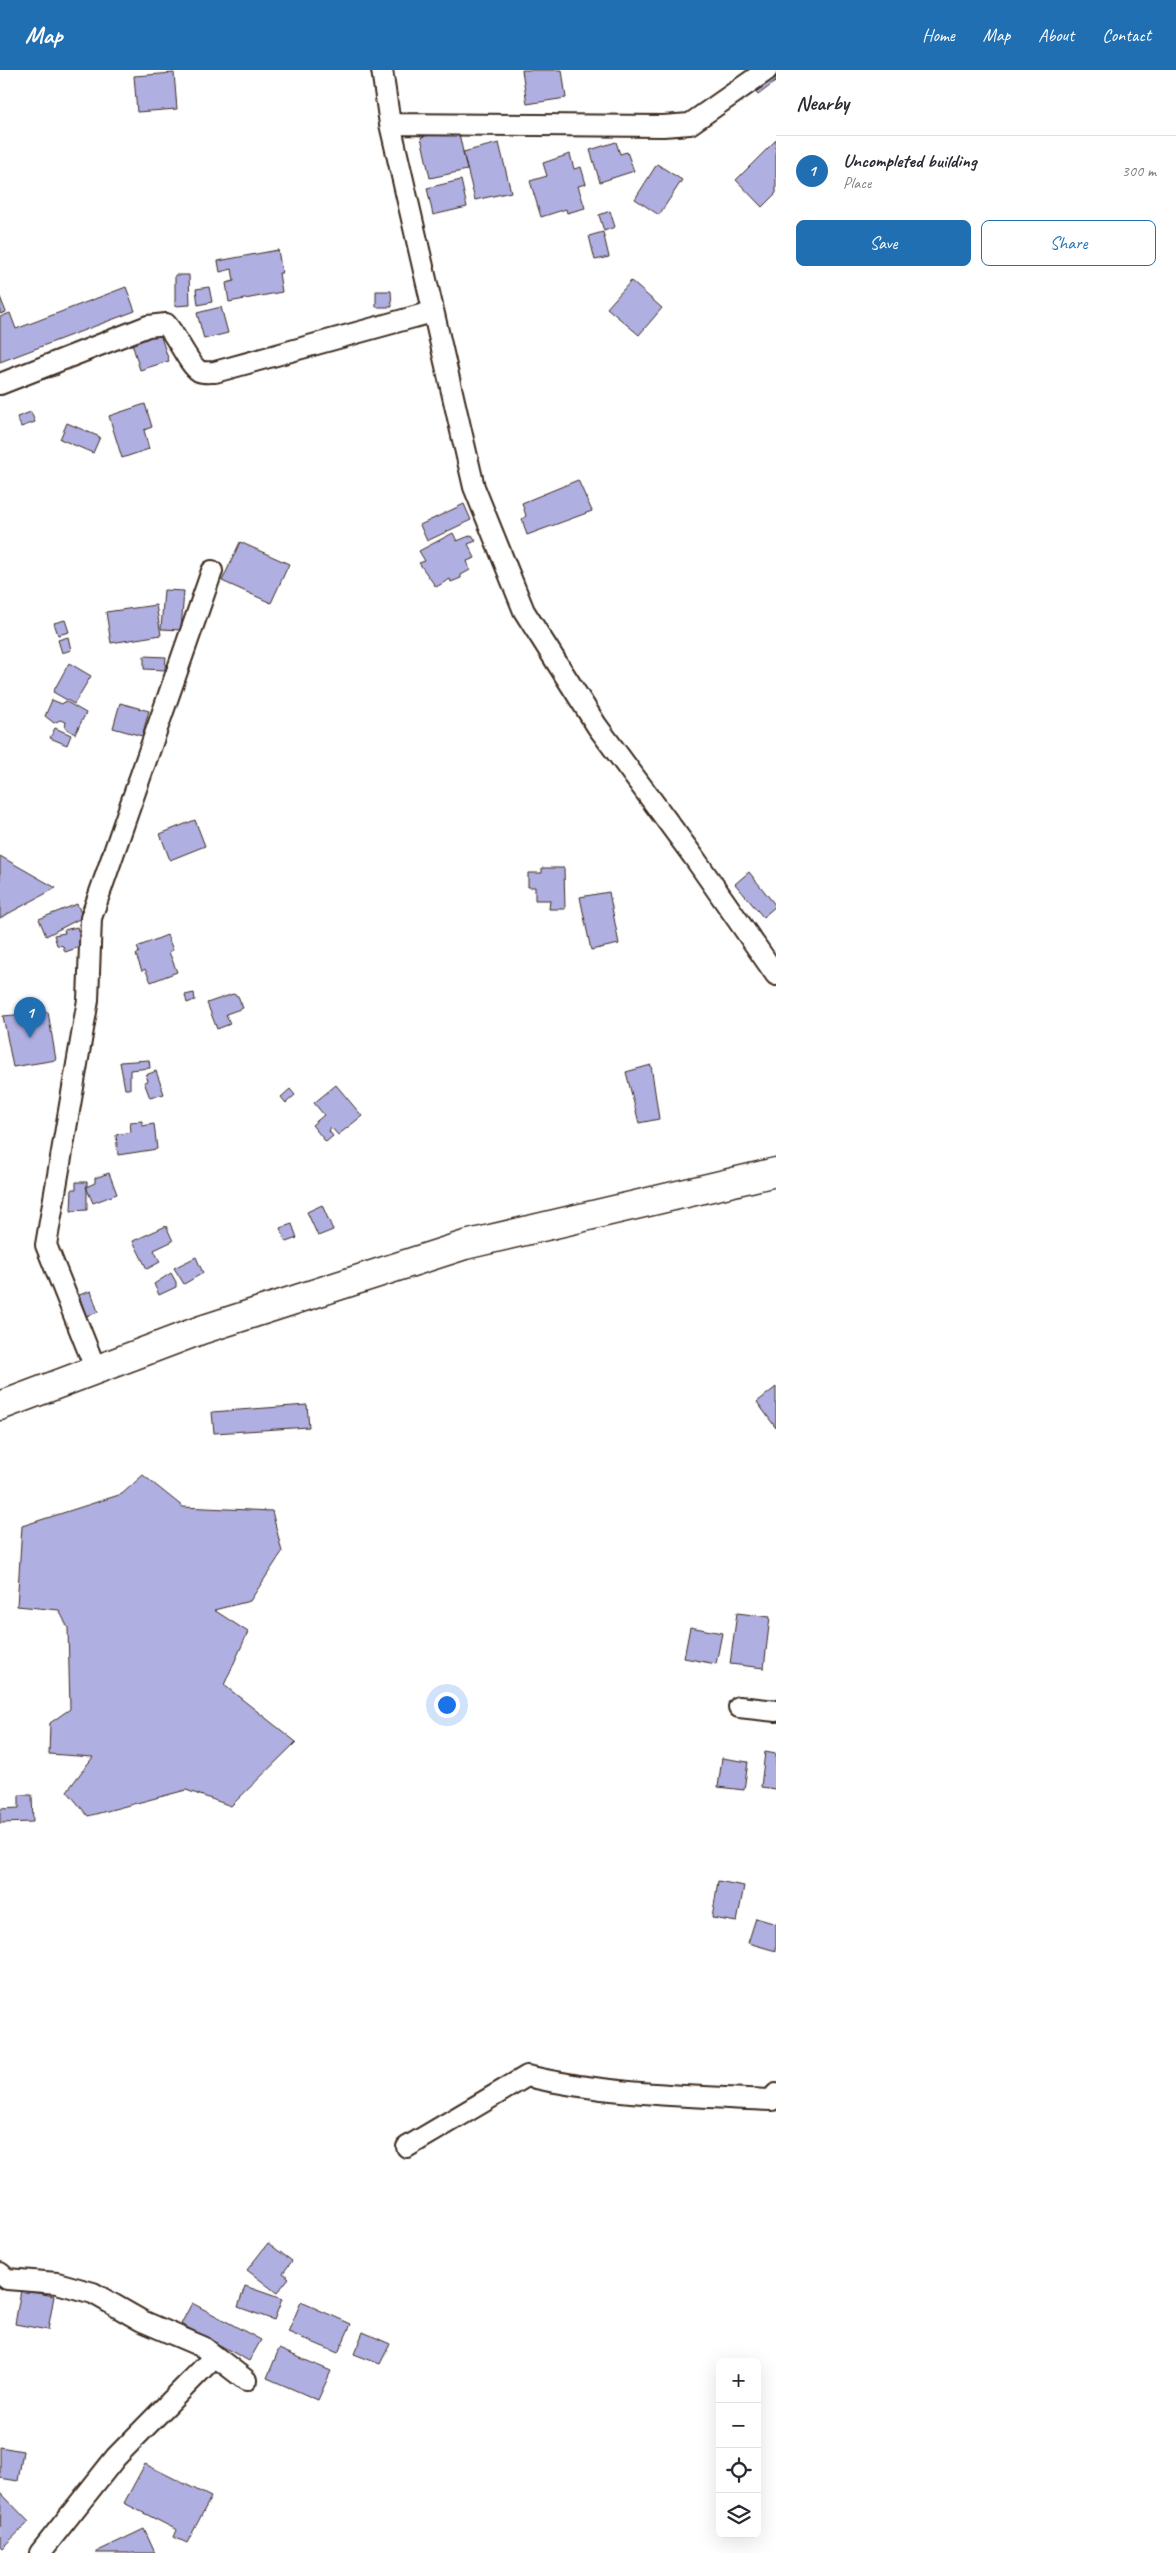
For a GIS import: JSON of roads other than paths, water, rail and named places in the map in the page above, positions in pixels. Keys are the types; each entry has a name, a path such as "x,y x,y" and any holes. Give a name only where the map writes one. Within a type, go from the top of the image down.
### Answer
{"main road":[{"path":"0,1406 201,1330 465,1245 776,1172"}],"street":[{"path":"382,70 390,124 474,487 524,611 597,726 693,856 776,975"},
{"path":"390,124 663,126 690,124 767,70"},
{"path":"0,384 148,326 166,324 177,336 193,366 201,372 216,372 432,312"},
{"path":"96,1370 46,1245 88,1000 92,918 212,570"},
{"path":"740,1707 776,1711"},
{"path":"407,2147 527,2076 557,2083 627,2092 772,2100 776,2094"},
{"path":"0,2273 7,2279 57,2283 93,2293 142,2321 203,2347 246,2380"},
{"path":"40,2553 116,2456 215,2356"}],"place":[{"name":"Uncompleted building","path":"30,1038"}]}
